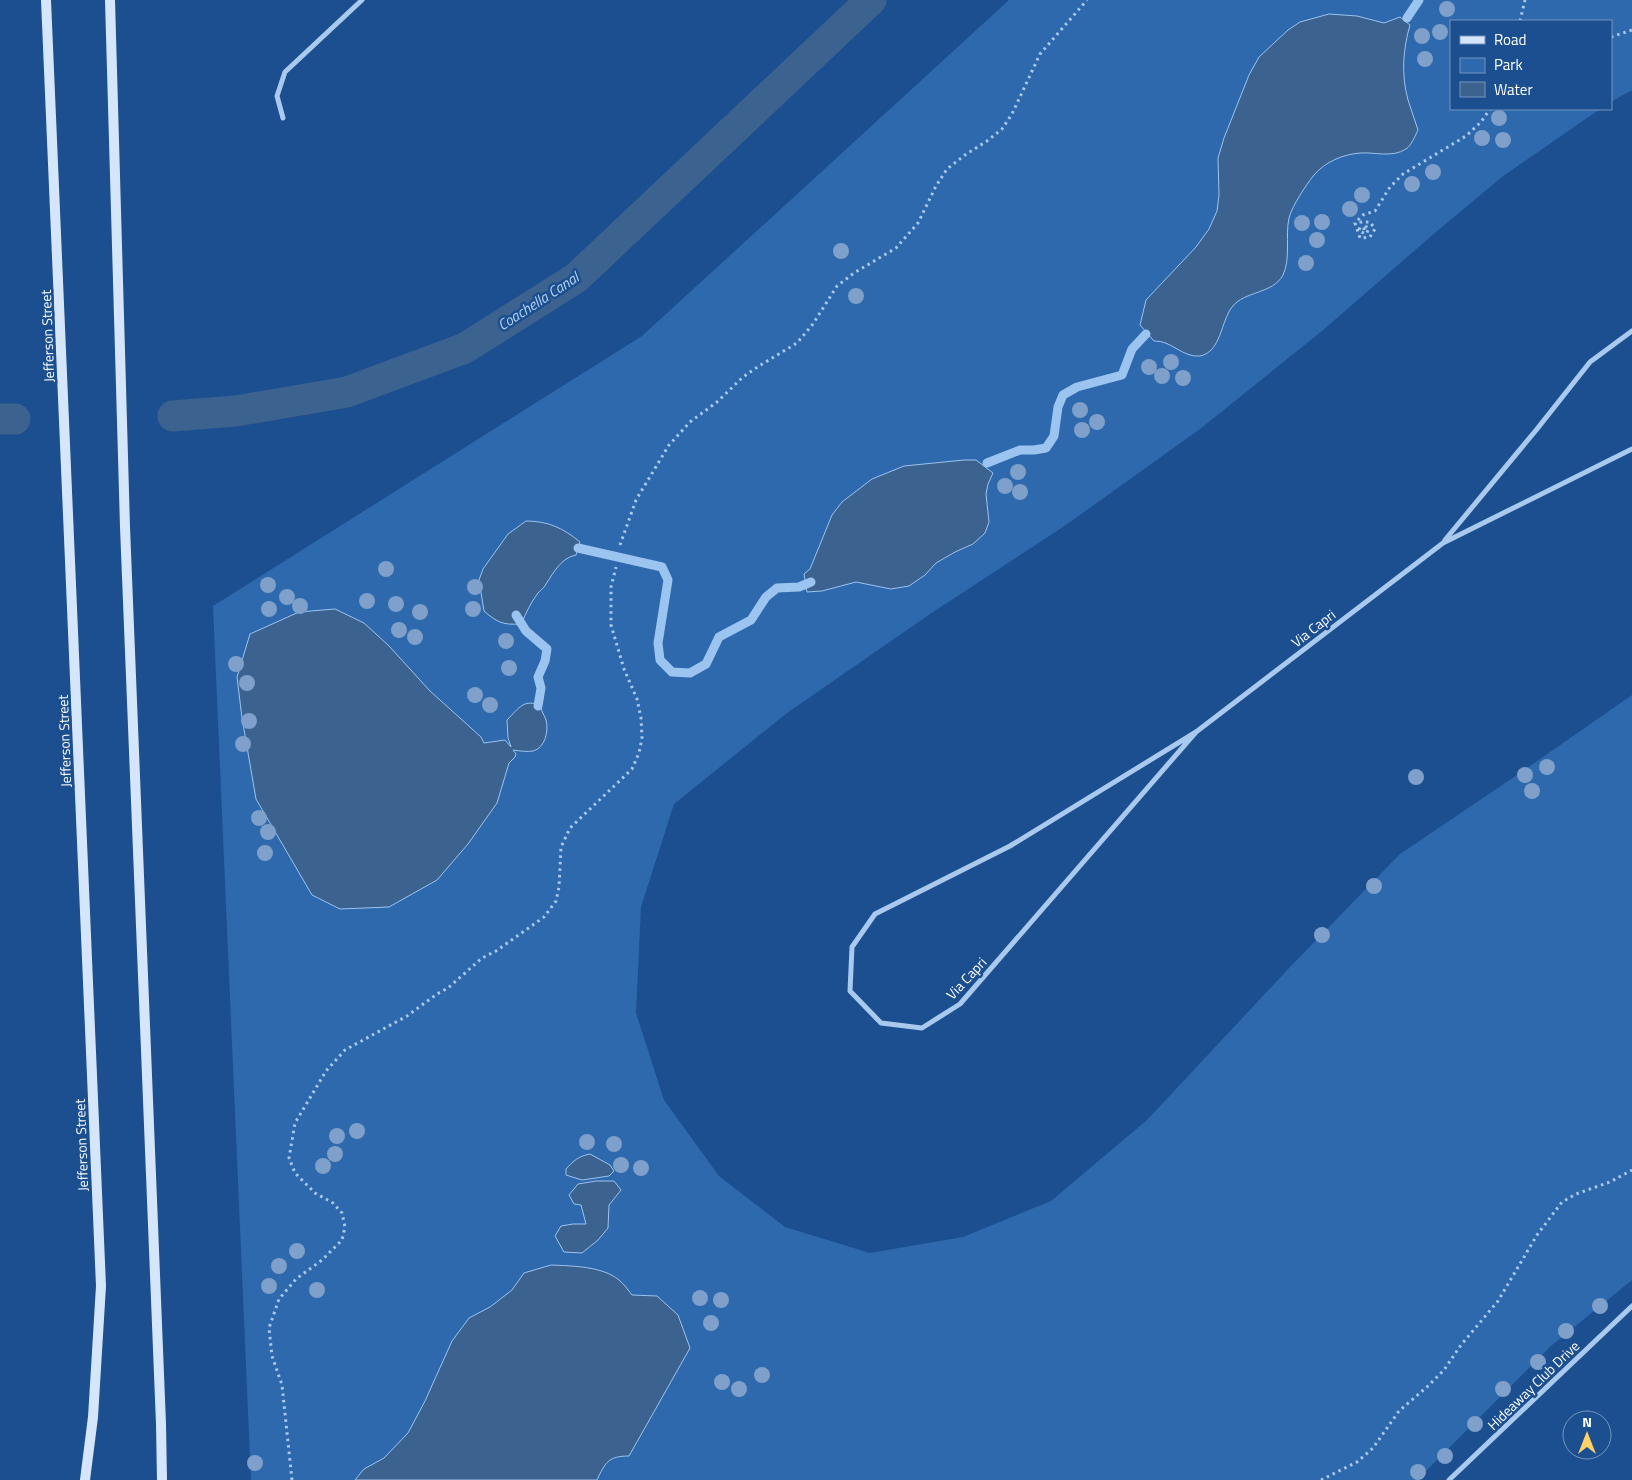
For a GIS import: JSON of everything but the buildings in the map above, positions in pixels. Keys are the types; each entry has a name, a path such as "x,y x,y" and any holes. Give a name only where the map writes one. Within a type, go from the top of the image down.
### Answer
{"main road":[{"name":"Jefferson Street","path":"46,0 101,1286 93,1417 85,1480"},
{"path":"110,0 125,517 161,1414 162,1480"}],"street":[{"path":"283,118 277,96 284,72 362,0"},
{"name":"Via Capri","path":"1443,542 1590,362 1632,330"},
{"name":"Via Capri","path":"1196,732 960,1004 922,1028 881,1023 850,991 852,948 875,914 1010,846 1196,732 1443,542 1632,449"},
{"name":"Hideaway Club Drive","path":"1449,1480 1632,1306"}],"path":[{"path":"620,545 636,500 668,445 690,422 717,402 743,378 797,343 813,324 837,286 854,273 896,248 918,223 936,186 947,169 1002,129 1012,114 1040,54 1087,0"},
{"path":"1520,20 1525,0"},
{"path":"1612,37 1632,30"},
{"path":"1364,230 1364,225 1369,229 1366,234 1359,231 1361,222 1370,222 1375,229 1370,237 1360,238 1354,223 1363,215 1375,211 1390,188 1403,174 1466,136 1481,122 1489,110"},
{"path":"292,1480 282,1385 272,1356 269,1328 279,1299 296,1279 322,1260 342,1240 345,1227 342,1213 333,1203 315,1193 294,1173 289,1158 295,1122 326,1071 345,1050 407,1016 448,988 482,958 496,952 544,917 556,901 559,887 561,847 570,828 632,769 642,738 641,718 637,699 624,669 611,625 611,587 616,568"},
{"path":"1321,1480 1357,1462 1373,1448 1399,1411 1428,1387 1444,1370 1466,1339 1498,1301 1537,1235 1562,1202 1576,1194 1610,1182 1632,1170"}],"green space":[{"path":"1009,0 1632,0 1632,90 1612,101 1612,20 1450,20 1450,110 1599,110 1502,177 1322,331 1200,429 1066,525 933,612 787,713 674,804 641,907 636,1013 664,1100 719,1176 785,1227 870,1253 963,1237 1051,1201 1147,1120 1290,967 1400,854 1632,695 1632,1280 1551,1346 1417,1480 251,1480 213,606 642,336"}],"water":[{"path":"1329,14 1357,16 1384,23 1400,17 1410,25 1404,53 1404,72 1408,100 1418,130 1413,141 1408,148 1401,152 1348,155 1318,170 1303,190 1289,218 1287,261 1283,275 1273,286 1244,298 1232,307 1216,342 1207,353 1194,356 1166,343 1154,341 1140,325 1146,300 1196,247 1209,229 1217,211 1219,195 1218,158 1249,75 1259,57 1288,30 1300,22"},
{"path":"976,460 993,473 986,494 989,522 985,533 973,544 936,563 925,575 909,586 891,589 856,582 822,591 807,592 804,574 810,569 832,515 842,502 872,479 904,466"},
{"path":"526,521 541,522 555,526 580,542 576,555 566,559 558,566 533,600 521,624 510,624 497,621 484,611 479,580 483,569 508,534"},
{"path":"335,609 364,623 389,646 430,691 481,737 484,743 505,740 511,747 508,738 507,720 526,704 530,703 541,706 547,724 545,738 541,746 533,751 513,750 516,754 509,763 497,803 468,844 437,880 389,907 340,909 312,895 256,799 237,677 250,634 299,612"},
{"path":"590,1154 610,1165 614,1171 609,1176 582,1180 566,1175 566,1169 574,1161"},
{"path":"614,1181 621,1190 609,1205 608,1228 598,1240 582,1253 564,1252 555,1236 561,1226 586,1224 581,1205 574,1204 569,1195 578,1184"},
{"path":"551,1265 596,1269 612,1275 632,1295 657,1296 678,1315 690,1348 629,1456 616,1457 608,1462 597,1480 355,1480 364,1469 384,1458 408,1433 425,1401 452,1341 469,1318 490,1307 512,1290 524,1273"}],"waterway":[{"name":"Coachella Canal","path":"173,416 236,411 347,392 465,348 576,278 871,0"},
{"path":"1407,18 1419,0"},
{"path":"987,463 1020,450 1046,448 1054,436 1058,407 1063,395 1077,387 1122,375 1132,349 1146,334"},
{"name":"Coachella Canal","path":"0,419 15,419"},
{"path":"578,548 662,567 668,580 658,643 660,660 672,672 690,673 706,664 719,637 751,620 766,597 777,588 799,587 811,582"},
{"path":"516,615 526,631 547,649 545,661 538,677 541,688 538,706"}]}
